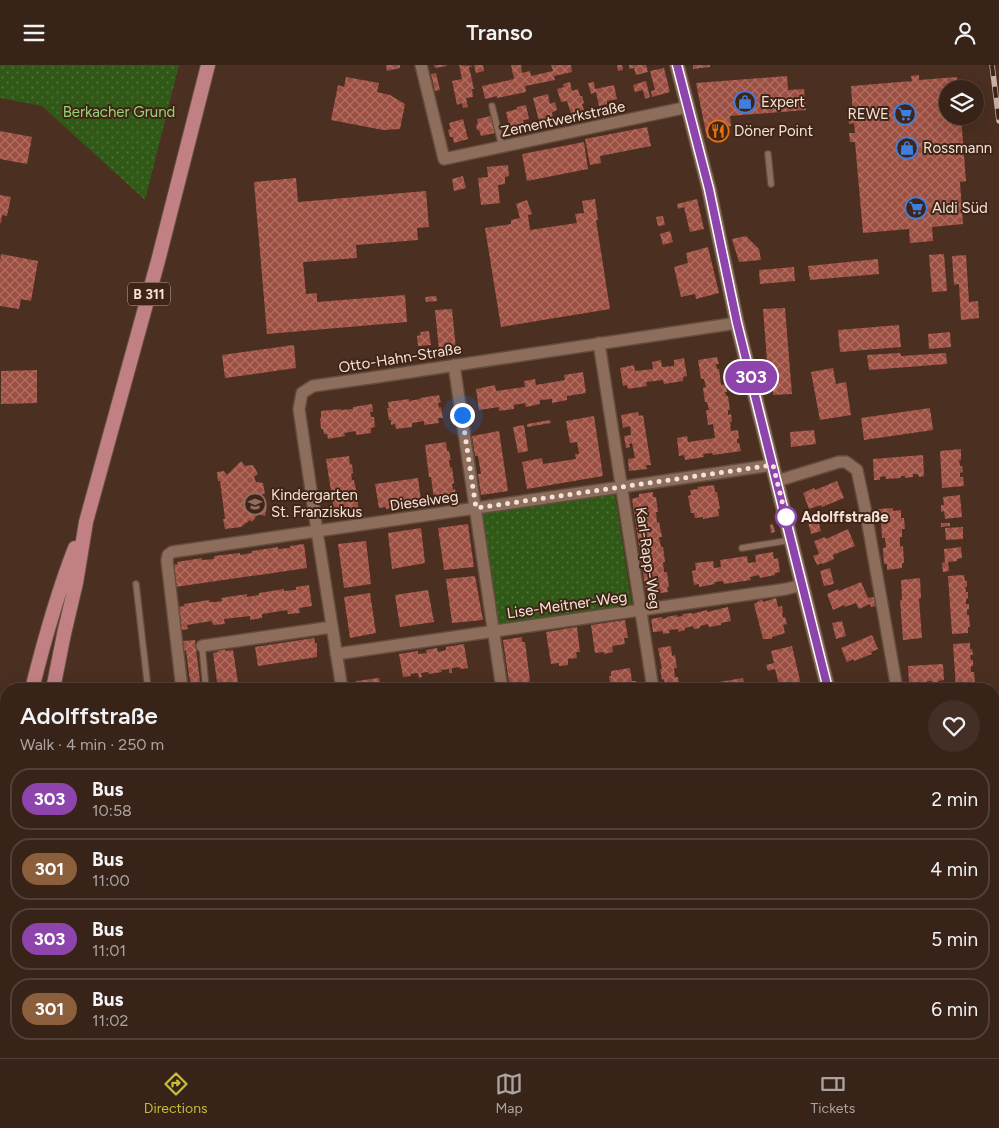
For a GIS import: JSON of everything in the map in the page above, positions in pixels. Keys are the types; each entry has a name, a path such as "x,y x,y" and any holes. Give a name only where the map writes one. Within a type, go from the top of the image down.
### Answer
{"main road":[{"name":"B 311","path":"34,683 47,629 86,522 158,261 208,65"},
{"name":"B 311","path":"54,683 76,583 86,522"}],"street":[{"name":"Zementwerkstraße","path":"421,65 444,159 688,107"},
{"path":"678,65 709,189 737,323 826,683"},
{"name":"Otto-Hahn-Straße","path":"341,683 299,409 302,393 313,386 737,323"},
{"name":"Karl-Rapp-Weg","path":"599,343 652,683"},
{"path":"454,365 501,683"},
{"path":"777,481 839,463 846,462 856,469 865,508 896,683"},
{"name":"Dieselweg","path":"181,683 167,561 168,555 172,552 773,465"},
{"name":"Lise-Meitner-Weg","path":"336,654 786,589 802,585"},
{"path":"202,646 332,627"}],"lane":[{"path":"492,106 502,147"},
{"path":"768,154 771,184"},
{"path":"742,548 791,540"},
{"path":"136,585 147,683"},
{"path":"202,646 205,683"}],"green space":[{"name":"Berkacher Grund","path":"0,65 179,65 145,200 42,106 0,98"},
{"path":"615,494 632,606 499,625 482,513"}],"building":[{"path":"386,65 400,65 400,68 387,71"},
{"path":"434,65 447,65 447,66 435,68"},
{"path":"459,65 474,66 469,67 474,89 472,89 473,97 466,98 468,107 463,108 462,103 457,105 452,81 462,79"},
{"path":"474,65 483,65 484,71 476,73"},
{"path":"511,65 521,65 522,73 530,71 531,76 553,71 551,65 571,65 572,72 554,76 555,80 525,86 526,92 485,99 482,86 514,79"},
{"path":"617,65 622,65 623,70 618,71"},
{"path":"629,65 646,65 648,72 636,75 634,68 629,69"},
{"path":"693,65 710,65 710,67 693,69"},
{"path":"664,68 670,92 652,97 651,91 655,90 650,71"},
{"path":"436,73 440,90 435,91 431,74"},
{"path":"919,75 919,80 957,77 957,80 939,80 939,125 962,125 966,181 960,182 963,224 932,227 933,241 910,243 909,229 863,233 855,142 850,142 849,133 855,133 854,123 849,124 848,117 853,116 851,86 912,81 911,76"},
{"path":"787,76 788,90 804,89 806,110 730,116 731,126 718,127 719,137 707,138 696,83"},
{"path":"346,77 379,83 377,92 390,95 405,104 400,129 383,130 331,120 338,85 344,87"},
{"path":"646,81 650,97 645,99 643,90 635,92 633,85"},
{"path":"570,82 572,91 578,89 584,103 582,104 584,110 571,114 567,101 561,102 557,89 564,87 563,84"},
{"path":"594,82 595,89 614,85 617,99 607,101 607,104 599,106 596,92 591,94 588,83"},
{"path":"548,94 550,104 555,102 557,110 552,112 553,118 539,121 533,98"},
{"path":"526,105 529,119 523,120 524,125 518,127 519,130 514,131 513,128 510,129 506,112"},
{"path":"491,116 495,133 481,136 479,130 477,130 477,119"},
{"path":"463,119 468,139 454,143 453,137 450,137 448,130 451,129 449,123"},
{"path":"647,127 651,146 600,156 601,163 590,165 585,139"},
{"path":"0,131 32,137 27,164 0,159"},
{"path":"584,142 588,169 527,181 522,154"},
{"path":"508,165 509,176 505,177 505,184 498,185 500,203 481,205 478,178 488,177 487,167"},
{"path":"463,176 466,188 454,191 452,179"},
{"path":"296,178 298,202 426,191 429,227 417,228 418,240 356,245 357,258 303,262 306,294 317,293 317,302 405,295 407,322 267,334 254,182"},
{"path":"0,195 11,197 7,216 2,215 1,223 0,223"},
{"path":"595,199 598,220 596,220 610,309 501,327 485,228 511,224 511,220 520,218 516,204 527,200 532,214 528,215 530,230 577,223 575,214 584,213 582,201"},
{"path":"697,199 704,229 690,232 684,207 678,209 677,204"},
{"path":"663,216 665,225 658,226 656,217"},
{"path":"670,231 673,242 663,245 660,234"},
{"path":"746,236 759,249 761,260 739,262 732,239"},
{"path":"708,247 719,293 696,299 695,294 681,297 674,267 688,263 686,253"},
{"path":"1,254 38,261 31,301 21,299 19,309 0,306"},
{"path":"944,254 947,291 932,292 929,255"},
{"path":"966,255 969,302 978,301 979,318 961,320 959,284 954,285 952,256"},
{"path":"878,259 879,274 810,280 808,266"},
{"path":"794,267 795,281 760,284 759,270"},
{"path":"436,296 437,301 426,302 425,297"},
{"path":"785,308 792,394 773,395 773,387 769,387 763,309"},
{"path":"452,309 456,349 439,350 435,310"},
{"path":"899,325 901,347 840,352 838,330"},
{"path":"429,331 431,345 418,346 417,336 421,335 420,332"},
{"path":"950,332 951,347 929,349 928,334"},
{"path":"294,345 296,368 225,378 222,355"},
{"path":"900,353 901,356 946,353 947,364 869,370 867,355"},
{"path":"717,357 719,364 716,364 717,369 719,369 721,385 726,384 727,392 725,392 726,396 728,396 730,410 728,410 728,415 731,414 732,422 730,422 731,431 738,430 739,438 737,443 739,443 741,451 713,455 712,453 703,454 704,457 685,460 684,455 679,456 677,438 687,436 688,442 715,438 713,424 708,425 706,410 709,410 707,402 705,402 703,388 706,387 704,379 701,379 698,360"},
{"path":"684,358 687,376 683,377 683,381 664,384 663,380 646,382 647,386 628,389 627,385 623,386 620,368 634,365 635,371 653,369 652,362 661,360 662,367 674,366 674,360"},
{"path":"833,368 836,384 846,382 851,415 820,420 811,372"},
{"path":"37,370 37,403 1,404 1,371"},
{"path":"583,372 586,393 567,396 567,400 552,403 552,399 540,400 540,404 526,407 525,403 514,405 514,409 499,411 499,407 479,410 476,389 495,385 496,391 525,387 524,381 535,379 536,385 565,380 564,375"},
{"path":"439,395 441,402 438,403 439,408 441,407 443,418 438,418 439,423 424,425 424,421 412,423 412,427 396,429 395,424 391,425 387,408 389,408 388,402 409,399 409,401"},
{"path":"372,404 373,412 370,412 371,417 374,417 375,427 371,428 371,433 356,435 356,431 344,433 345,436 328,439 327,434 324,434 323,429 321,429 321,411 353,409 353,407"},
{"path":"930,408 933,430 864,440 861,418"},
{"path":"638,412 639,416 643,415 651,465 646,465 647,469 629,471 628,459 635,458 632,443 629,444 630,447 626,448 624,436 631,435 630,426 623,428 621,415"},
{"path":"594,416 603,476 527,489 522,462 542,458 543,464 576,459 575,454 579,454 577,442 570,443 566,421"},
{"path":"550,420 551,423 527,427 527,424"},
{"path":"524,425 528,451 518,453 513,427"},
{"path":"814,430 816,444 791,447 790,432"},
{"path":"499,431 508,491 481,495 478,474 481,474 478,456 475,456 472,436"},
{"path":"446,442 451,460 449,460 450,468 452,467 453,490 455,489 456,496 434,499 425,445"},
{"path":"961,449 961,460 959,460 963,472 960,473 960,477 963,477 964,486 942,488 940,451"},
{"path":"923,455 924,476 919,477 918,474 913,474 913,477 905,478 905,476 901,476 901,478 886,479 885,476 880,477 880,480 874,480 873,459"},
{"path":"349,456 350,465 352,464 353,473 351,474 352,480 354,480 356,490 354,491 355,497 357,497 359,513 335,517 326,459"},
{"path":"241,461 245,466 253,465 258,474 254,477 256,482 263,483 265,494 260,495 261,501 267,505 265,516 258,514 252,522 250,520 241,527 225,529 220,481 218,481 217,472 224,471 227,475"},
{"path":"418,478 421,501 413,502 414,505 386,509 386,507 379,508 375,484"},
{"path":"837,481 844,498 822,507 821,505 809,509 803,493"},
{"path":"714,485 720,509 718,509 719,516 703,519 703,517 695,518 694,513 691,513 688,496 691,495 690,490"},
{"path":"653,492 653,497 656,497 658,512 656,512 657,523 659,522 662,537 659,537 661,547 663,547 664,572 667,572 669,587 667,587 668,592 654,594 653,591 646,592 632,499 639,497 639,494"},
{"path":"960,495 962,517 945,519 944,511 941,512 941,505 944,505 943,497"},
{"path":"893,508 893,511 901,510 901,518 904,518 905,529 902,529 900,547 903,546 904,563 902,563 902,568 887,570 887,564 884,564 883,548 886,547 885,538 882,538 878,509"},
{"path":"817,516 821,531 811,534 807,518"},
{"path":"941,523 950,523 950,526 941,527"},
{"path":"468,524 474,567 444,570 438,528"},
{"path":"773,524 775,532 771,533 770,525"},
{"path":"963,527 963,539 946,540 945,528"},
{"path":"421,528 425,563 392,569 388,533"},
{"path":"848,529 855,546 833,555 834,559 817,565 813,556 819,554 814,541 825,537 826,539"},
{"path":"366,541 371,584 344,588 338,544"},
{"path":"304,544 307,568 175,587 172,565 178,564 177,562 202,558 202,560 214,559 214,556 240,553 240,555 252,553 252,551 278,547 278,549 290,548 290,546"},
{"path":"961,547 962,558 957,559 957,561 948,562 949,571 943,572 942,563 945,562 944,549"},
{"path":"773,552 774,559 778,558 780,572 775,573 775,575 760,578 759,575 750,577 751,580 724,584 723,581 699,587 699,584 694,585 692,571 696,570 695,563 713,561 714,568 721,567 720,560 747,556 748,563 756,562 755,555"},
{"path":"830,568 834,584 824,586 820,571"},
{"path":"964,575 965,581 967,581 967,587 965,587 966,592 968,592 968,598 966,599 966,604 969,604 967,615 969,615 970,627 968,627 968,633 952,634 948,576"},
{"path":"475,576 483,620 452,623 446,579"},
{"path":"920,578 921,598 919,599 922,638 903,640 900,600 902,600 901,580"},
{"path":"861,582 868,598 874,597 876,606 871,607 870,604 859,609 856,603 845,607 844,605 833,610 827,594"},
{"path":"309,585 312,606 299,608 300,613 288,614 287,610 262,614 262,618 250,620 250,616 224,619 225,624 213,625 212,621 187,625 188,629 181,630 178,607 184,606 184,604 209,600 210,602 216,602 222,601 221,598 247,594 247,597 284,589 284,591 296,590 296,587"},
{"path":"428,590 434,622 400,627 395,595"},
{"path":"370,593 376,633 350,638 344,597"},
{"path":"776,598 778,607 782,606 783,618 785,617 787,624 783,625 785,633 772,637 772,639 763,639 754,604 762,599 763,602"},
{"path":"728,607 731,621 721,623 721,625 709,627 708,624 694,629 693,626 678,632 678,629 669,630 670,633 663,634 663,631 653,632 651,619 662,617 662,619 677,615 677,617 683,616 682,614 692,614 707,610 707,612"},
{"path":"625,620 628,638 624,638 625,644 612,646 613,652 595,653 591,625"},
{"path":"842,621 846,636 836,639 832,623"},
{"path":"577,627 580,652 576,652 577,658 568,659 568,665 559,666 559,663 551,664 546,632"},
{"path":"872,635 878,649 871,652 872,654 847,662 841,648"},
{"path":"522,637 522,642 525,642 530,681 528,683 509,683 503,640"},
{"path":"314,638 315,643 317,643 317,657 258,666 255,647"},
{"path":"195,640 200,683 190,683 183,641"},
{"path":"970,643 973,655 970,655 971,660 973,660 971,672 974,672 975,683 956,683 953,644"},
{"path":"464,644 468,668 452,668 452,673 449,673 449,669 429,674 428,672 421,673 422,677 419,678 418,673 403,677 399,654 418,651 418,654 427,653 426,650 437,648 438,652 446,650 446,647"},
{"path":"671,646 672,656 675,655 677,668 674,668 675,677 678,677 679,683 665,683 664,679 662,680 658,648"},
{"path":"792,646 801,683 778,683 775,669 768,671 766,665 774,663 771,651"},
{"path":"218,650 233,650 238,683 217,683 213,653 218,652"},
{"path":"943,664 944,680 938,681 938,683 927,681 927,683 909,683 908,666"},
{"path":"630,668 632,681 636,681 636,683 610,683 609,676 611,676 611,671"},
{"path":"379,678 380,683 356,683 356,681"},
{"path":"743,678 744,683 719,683"}],"railway":[{"path":"992,65 999,121"}],"bus line":[{"name":"303","path":"677,65 709,189 737,323 827,683"}],"place":[{"name":"Expert","path":"745,102"},
{"name":"REWE","path":"905,114"},
{"name":"Döner Point","path":"718,131"},
{"name":"Rossmann","path":"907,148"},
{"name":"Aldi Süd","path":"916,208"},
{"name":"Kindergarten St. Franziskus","path":"255,504"},
{"name":"Adolffstraße","path":"786,517"}],"route":[{"path":"462,415 476,508 773,465 786,517"}]}
